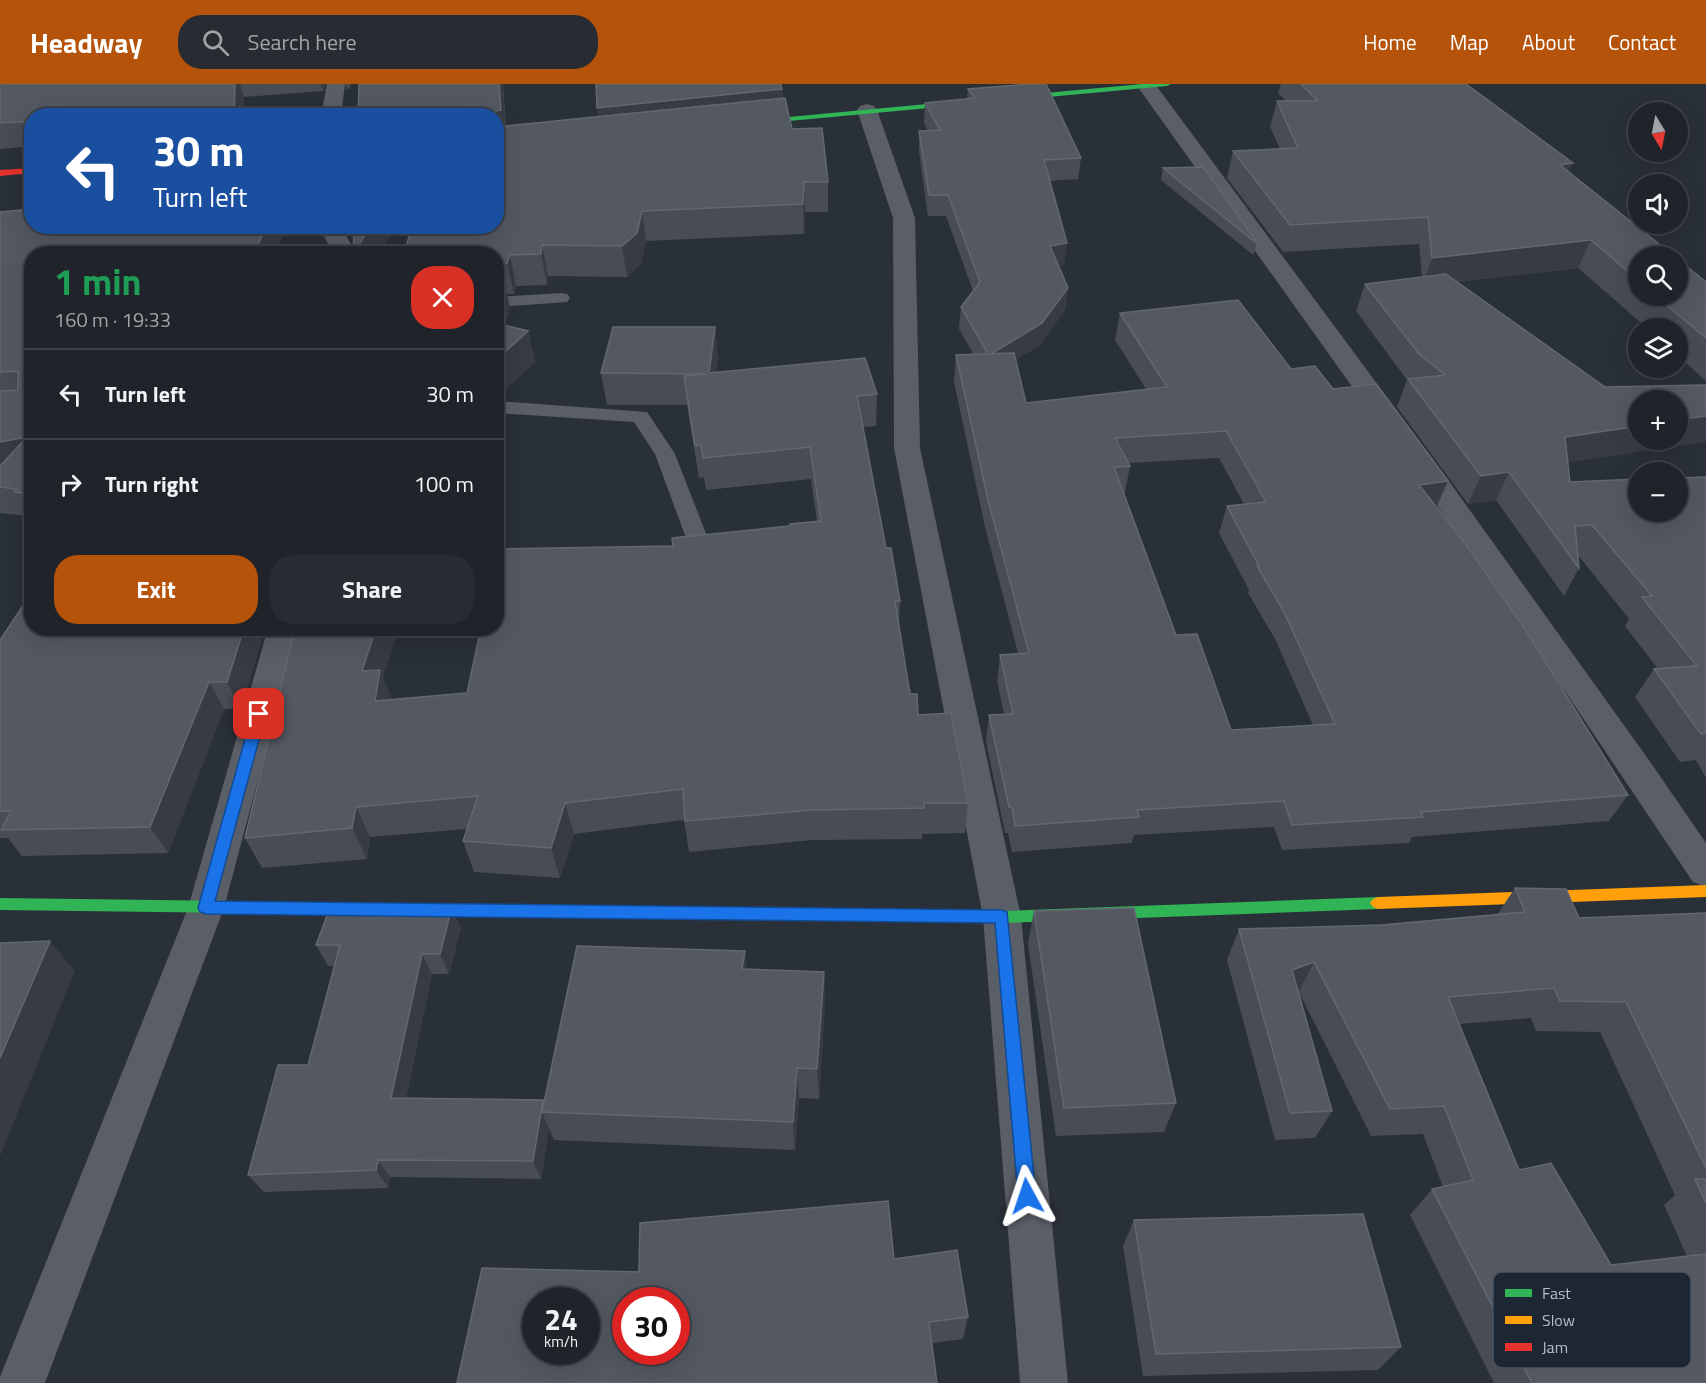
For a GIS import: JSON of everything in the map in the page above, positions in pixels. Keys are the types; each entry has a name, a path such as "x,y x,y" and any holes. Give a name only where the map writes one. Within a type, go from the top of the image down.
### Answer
{"street":[{"path":"332,108 336,84"},
{"path":"735,124 1157,85 1338,347 1610,727 1706,872"},
{"path":"867,110 904,218 907,448 1002,916 1044,1383"},
{"path":"0,173 24,171"},
{"path":"21,1383 206,908 281,636"},
{"path":"0,904 1002,916 1706,891"}],"lane":[{"path":"504,302 561,298"},
{"path":"504,407 640,416 665,454 701,549"}],"building":[{"path":"0,84 235,84 234,108 24,108 24,122 0,123"},
{"path":"359,84 499,84 501,108 358,108"},
{"path":"596,84 781,84 782,89 597,108"},
{"path":"1046,84 1081,158 1044,160 1067,243 1050,246 1068,288 1042,323 988,354 961,307 980,282 948,195 929,195 919,131 940,130 925,103 975,98 968,89"},
{"path":"1301,84 1466,84 1573,163 1560,165 1628,219 1628,234 1646,234 1661,246 1628,246 1628,271 1591,240 1432,258 1428,217 1290,225 1233,151 1298,148 1277,101 1318,101"},
{"path":"785,98 792,129 822,128 828,182 804,182 803,204 642,211 637,233 622,246 542,245 541,254 510,255 507,263 504,263 504,246 406,246 410,234 504,234 504,126"},
{"path":"1203,167 1257,242 1163,168"},
{"path":"24,210 24,234 263,234 257,246 24,246 24,438 0,442 0,391 18,390 18,371 0,372 0,212"},
{"path":"354,234 365,234 359,246 353,246"},
{"path":"1688,268 1706,282 1706,338 1688,323 1688,318 1682,318 1668,306 1688,306"},
{"path":"1446,274 1605,387 1706,385 1706,416 1688,418 1688,390 1628,390 1628,428 1565,437 1570,482 1628,479 1628,522 1688,522 1688,478 1706,477 1706,733 1701,734 1654,669 1697,666 1642,597 1652,596 1592,525 1575,526 1579,568 1509,472 1481,476 1408,379 1445,375 1419,354 1365,284"},
{"path":"1238,300 1291,369 1315,366 1333,389 1376,384 1448,481 1419,485 1464,542 1525,629 1628,795 1421,812 1423,817 1292,825 1284,801 1137,810 1139,817 1015,826 989,715 1013,714 1000,655 1029,653 988,500 956,355 1014,353 1026,403 1167,387 1120,313","holes":["1226,431 1266,502 1227,506 1259,566 1257,566 1284,612 1335,724 1231,730 1197,634 1176,635 1114,467 1130,466 1115,438"]},
{"path":"504,325 528,331 504,353"},
{"path":"613,327 715,327 709,373 865,358 877,394 857,396 886,548 891,548 900,601 895,601 910,694 917,694 918,715 951,713 968,803 924,803 924,808 812,810 685,821 683,789 565,803 551,848 463,841 478,796 356,807 352,828 245,838 293,636 373,636 362,671 380,670 375,701 467,693 479,636 504,636 504,549 673,546 672,538 821,521 810,447 703,458 701,445 695,446 684,376 707,374 601,373"},
{"path":"24,440 24,493 14,492 17,489 0,487 0,466"},
{"path":"24,604 24,636 241,636 227,682 209,682 150,827 1,830 11,811 0,811 0,640"},
{"path":"1515,888 1566,889 1579,918 1706,913 1706,1168 1626,1002 1560,1001 1554,988 1448,997 1519,1170 1551,1163 1611,1265 1706,1254 1706,1383 1532,1383 1524,1368 1691,1368 1691,1272 1493,1272 1493,1307 1432,1189 1473,1180 1444,1106 1390,1109 1314,962 1292,970 1332,1111 1290,1113 1239,929 1382,925 1525,912"},
{"path":"331,905 452,907 440,954 422,954 391,1098 543,1100 533,1161 378,1160 376,1170 248,1175 278,1065 308,1065 340,945 316,945"},
{"path":"1134,908 1176,1103 1064,1108 1034,911"},
{"path":"50,941 0,1058 0,943"},
{"path":"577,946 745,951 742,969 824,972 817,1069 797,1068 793,1122 542,1112"},
{"path":"1695,1179 1706,1179 1706,1203"},
{"path":"888,1201 894,1259 957,1250 968,1317 929,1322 937,1383 457,1383 482,1268 639,1272 640,1223"},
{"path":"1363,1214 1401,1347 1156,1354 1134,1220"}],"traffic: fast":[{"path":"746,123 1167,84"},
{"path":"841,915 1002,917 1378,903"},
{"path":"0,904 475,910"}],"traffic: slow":[{"path":"1378,903 1706,891"},
{"path":"475,910 841,915"}],"traffic: jam":[{"path":"0,173 24,171"}],"route":[{"path":"259,714 206,908 1002,916 1027,1196"}]}
